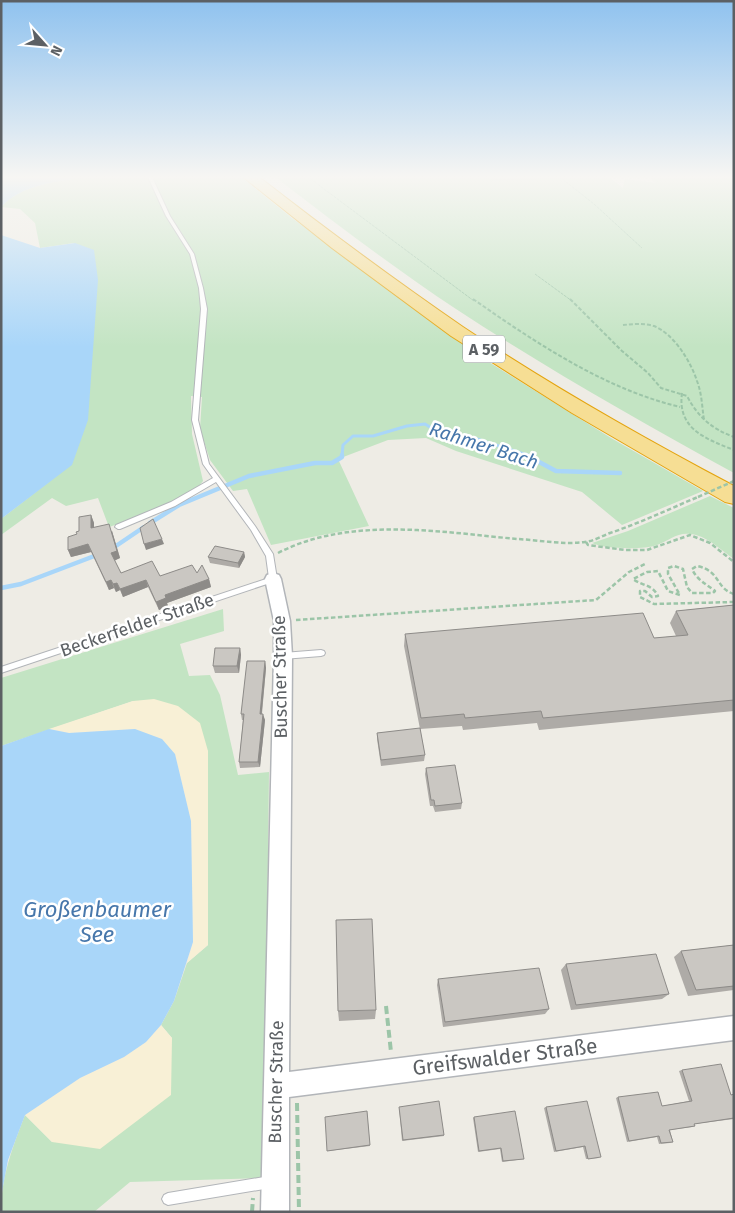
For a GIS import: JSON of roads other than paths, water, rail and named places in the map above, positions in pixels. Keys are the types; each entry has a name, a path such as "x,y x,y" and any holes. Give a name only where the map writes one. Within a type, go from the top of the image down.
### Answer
{"highway":[{"name":"A 59","path":"324,234 487,351 618,432 734,496"},
{"name":"A 59","path":"342,234 500,345 628,423 734,481"}],"street":[{"name":"Buscher Straße","path":"272,579 282,621 283,656 275,1212"},
{"name":"Greifswalder Straße","path":"276,1088 297,1083 734,1028"}],"lane":[{"name":"Buscher Straße","path":"179,234 192,254 204,308 195,420 206,464 253,528 270,556 272,579"},
{"path":"118,527 173,504 216,479"},
{"name":"Beckerfelder Straße","path":"1,670 272,579"},
{"path":"283,656 321,654"},
{"path":"168,1199 275,1181"}],"water":[{"path":"1,235 40,248 75,243 94,250 98,280 88,420 72,465 1,519"},
{"name":"Großenbaumer See","path":"49,729 69,733 135,729 162,739 175,754 191,821 193,942 174,1001 161,1025 146,1042 124,1057 80,1078 25,1115 8,1160 1,1197 1,746"}],"waterway":[{"name":"Rahmer Bach","path":"342,456 343,445 353,436 373,436 407,426 425,424 444,436 474,438 530,456"},
{"name":"Rahmer Bach","path":"526,455 556,471 620,473"},
{"name":"Rahmer Bach","path":"150,523 179,505 249,476 315,463 332,463 342,456"},
{"name":"Rahmer Bach","path":"113,548 144,527"},
{"name":"Rahmer Bach","path":"1,588 21,584 97,555"}]}
